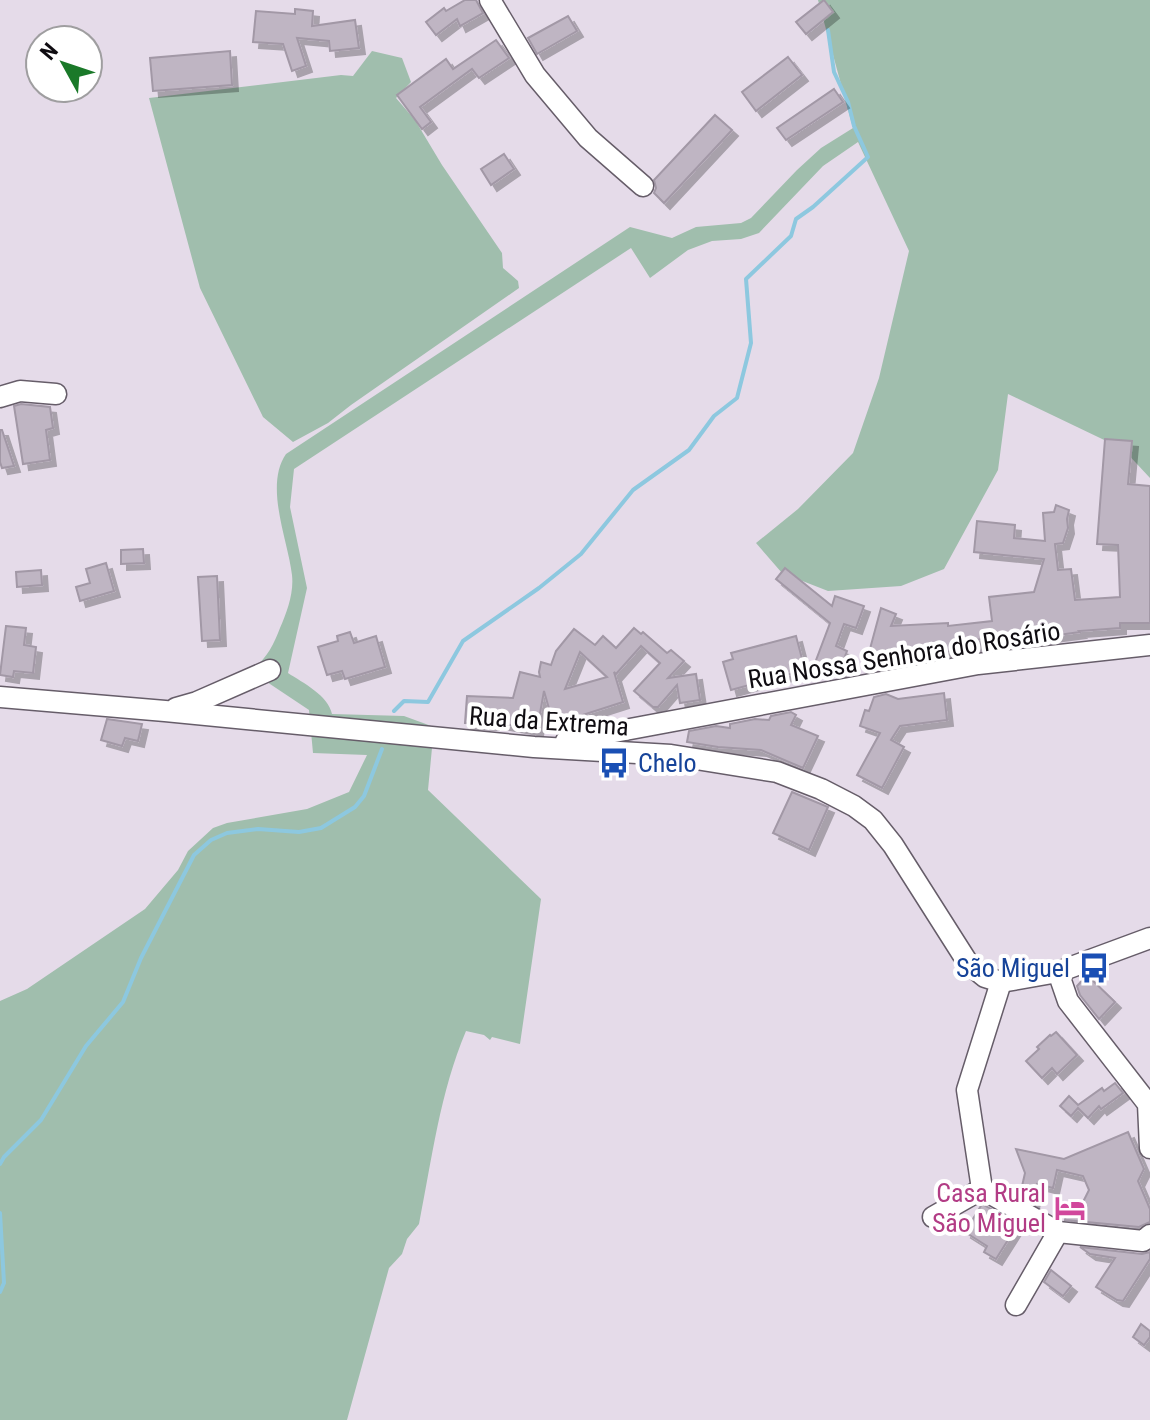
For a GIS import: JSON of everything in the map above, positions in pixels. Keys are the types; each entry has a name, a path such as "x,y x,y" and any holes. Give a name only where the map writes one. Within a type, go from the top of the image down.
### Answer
{"street":[{"path":"490,0 535,75 588,138 643,186"},
{"path":"0,397 20,391 56,394"},
{"name":"Rua Nossa Senhora do Rosário","path":"534,747 978,664 1150,645"},
{"path":"165,711 197,702 270,670"},
{"name":"Rua da Extrema","path":"0,697 534,747 671,755 777,772 821,789 873,820 893,845 968,963 985,977 1001,982"},
{"path":"667,722 671,755"},
{"path":"982,1189 967,1090 1001,982 1058,972 1150,938"},
{"path":"1058,972 1068,1001 1148,1104 1150,1148"},
{"path":"933,1217 982,1189"},
{"path":"982,1189 1058,1232 1143,1241 1150,1235"},
{"path":"1016,1305 1058,1232"}],"green space":[{"path":"818,0 1150,0 1150,478 1123,449 1008,394 998,470 944,569 901,586 828,591 782,573 756,543 798,509 853,453 879,378 909,251 858,142 823,166 759,233 741,239 712,241 688,250 650,278 631,248 294,469 290,507 307,588 288,673 320,695 332,714 404,716 434,727 428,790 541,899 520,1044 492,1037 490,1040 484,1035 466,1031 443,1102 419,1224 407,1239 402,1254 389,1268 347,1420 0,1420 0,1001 27,989 145,909 178,870 188,851 213,828 307,809 349,792 367,755 313,753 309,710 261,678 253,669 273,645 291,595 292,575 277,497 277,481 286,454 630,227 672,238 696,227 741,223 751,218 821,148 853,128"},
{"path":"372,51 402,58 411,82 396,98 415,120 502,253 503,268 518,281 519,288 328,423 293,442 263,417 200,288 149,98 353,76"}],"building":[{"path":"465,0 476,0 483,13 460,26 457,19 436,35 426,22 444,8 446,11"},
{"path":"824,0 833,12 806,34 796,22"},
{"path":"295,9 313,11 312,26 355,20 359,48 330,51 329,41 297,38 306,66 292,71 283,44 253,42 256,11 295,14"},
{"path":"568,16 577,31 537,54 528,38"},
{"path":"496,40 509,58 479,78 472,69 420,107 431,122 422,129 397,95 446,59 453,69"},
{"path":"230,51 232,85 153,91 150,58"},
{"path":"788,57 802,75 756,111 742,92"},
{"path":"834,89 843,102 786,140 777,128"},
{"path":"715,115 732,130 664,203 654,193 654,180"},
{"path":"504,154 514,169 491,185 481,169"},
{"path":"14,406 50,407 53,428 46,430 50,460 23,464"},
{"path":"2,430 14,466 2,468"},
{"path":"1105,439 1132,441 1128,484 1150,486 1150,623 1120,623 1120,628 1044,637 1043,632 975,640 976,649 885,658 884,664 867,660 881,608 896,614 891,626 948,623 948,626 992,621 989,597 1034,592 1044,559 974,552 977,521 1015,525 1014,538 1045,541 1043,513 1054,512 1056,505 1069,510 1063,543 1055,544 1058,570 1071,569 1075,600 1120,597 1118,545 1097,544"},
{"path":"143,549 144,563 121,564 121,550"},
{"path":"106,563 114,591 80,601 76,587 90,583 86,569"},
{"path":"785,568 832,606 835,596 864,606 856,628 844,624 836,646 847,651 839,672 815,663 830,623 776,579"},
{"path":"41,570 42,585 17,587 16,572"},
{"path":"217,576 220,640 202,641 198,577"},
{"path":"6,626 26,628 24,645 36,647 33,673 14,671 13,677 0,675"},
{"path":"634,628 641,634 643,632 667,653 671,650 684,661 668,678 696,674 700,700 680,703 677,685 658,707 653,707 634,691 660,663 641,646 616,674 614,672 623,702 554,726 544,691 537,730 493,722 465,723 467,696 513,698 520,672 540,677 541,662 551,665 556,651 574,629 595,645 603,636 616,648","holes":["580,652 607,677 565,689"]},
{"path":"350,632 354,643 376,636 385,667 345,679 342,671 327,675 318,647 338,641 337,636"},
{"path":"796,636 805,670 731,690 723,662 733,659 731,653"},
{"path":"944,693 947,720 900,726 891,740 904,747 882,788 857,775 880,733 860,726 865,710 869,711 874,697 886,694 898,699"},
{"path":"791,712 796,715 791,725 818,736 803,768 761,750 687,742 689,731 716,726 730,728 730,724 755,719 769,720 771,716"},
{"path":"107,719 142,724 138,741 125,738 122,746 101,740"},
{"path":"792,792 828,807 809,850 773,833"},
{"path":"1087,975 1115,1002 1099,1019 1080,995 1077,986"},
{"path":"1056,1032 1077,1055 1057,1074 1052,1068 1042,1078 1026,1061 1039,1049 1037,1047"},
{"path":"1115,1083 1123,1093 1101,1109 1099,1106 1088,1118 1078,1108 1071,1116 1060,1106 1069,1096 1078,1105"},
{"path":"1128,1132 1144,1169 1138,1181 1150,1209 1150,1222 1139,1227 1065,1220 1066,1214 1076,1216 1089,1190 1083,1176 1057,1170 1053,1188 1037,1184 1033,1203 1020,1195 1025,1173 1016,1149 1064,1159"},
{"path":"982,1204 1018,1224 996,1259 984,1252 987,1246 965,1232"},
{"path":"1080,1247 1142,1254 1150,1252 1150,1259 1123,1301 1117,1300 1096,1287 1115,1258 1090,1254"},
{"path":"1051,1270 1071,1286 1063,1296 1044,1282"},
{"path":"1141,1324 1150,1331 1144,1345 1133,1337"}],"waterway":[{"path":"394,711 404,701 428,702 463,641 539,588 581,554 633,490 689,450 714,416 737,398 751,343 746,279 791,236 796,219 868,157 834,72 828,30"},
{"path":"0,1164 41,1120 86,1046 123,1002 141,958 194,855 211,840 227,833 258,829 299,832 321,828 355,807 364,796 382,749"},
{"path":"0,1213 4,1283 0,1292"}],"place":[{"name":"Chelo","path":"614,763"},
{"name":"São Miguel","path":"1094,968"},
{"name":"Casa Rural São Miguel","path":"1070,1208"}]}
